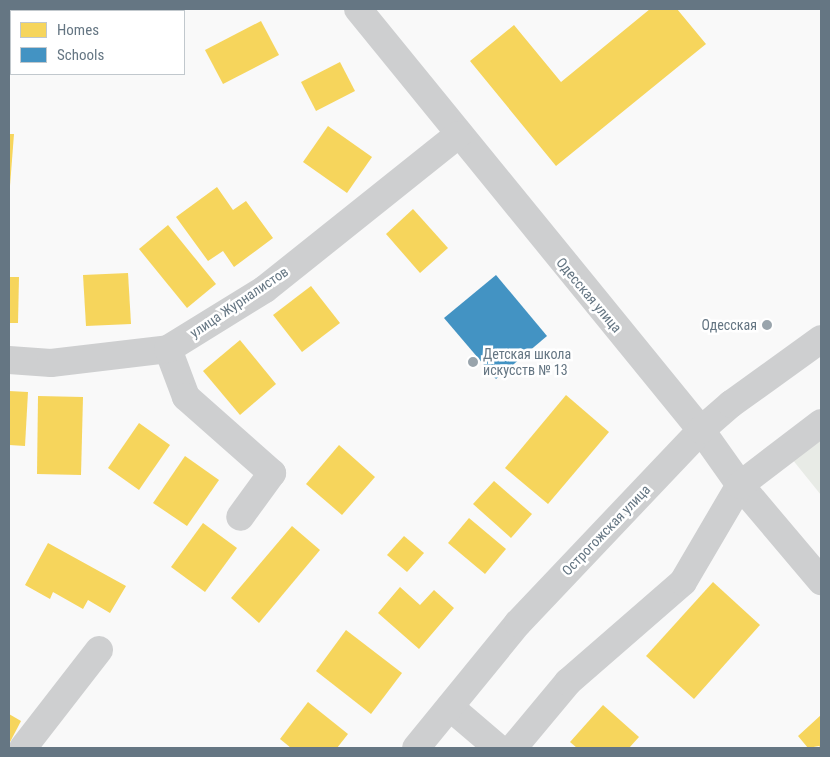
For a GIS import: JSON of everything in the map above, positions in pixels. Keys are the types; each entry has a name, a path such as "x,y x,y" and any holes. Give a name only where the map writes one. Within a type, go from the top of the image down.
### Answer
{"street":[{"name":"Одесская улица","path":"358,9 458,135 701,430 740,486 821,580"},
{"name":"улица Журналистов","path":"9,360 51,363 168,349 265,288 458,135"},
{"name":"Острогожская улица","path":"416,748 518,623 701,430 731,404 821,339"},
{"path":"168,349 186,397 272,473 240,517"},
{"path":"513,748 568,682 683,582 740,486 821,423"},
{"path":"23,748 100,650"},
{"path":"450,707 498,748"}],"shaded area":[{"path":"821,438 821,495 792,459"}],"building: Homes":[{"path":"46,9 87,9 87,10 42,10"},
{"path":"650,9 677,9 706,44 556,166 470,61 514,25 561,82"},
{"path":"261,21 279,55 223,84 205,50"},
{"path":"340,62 355,91 316,111 301,82"},
{"path":"328,126 372,157 347,193 303,162"},
{"path":"9,134 14,134 10,186 9,186"},
{"path":"217,187 233,210 246,201 273,238 234,267 223,251 208,261 176,217"},
{"path":"413,209 448,248 420,273 386,234"},
{"path":"168,225 216,284 187,308 139,249"},
{"path":"128,273 131,324 86,326 83,275"},
{"path":"9,277 19,277 18,323 9,323"},
{"path":"311,286 340,323 302,352 273,315"},
{"path":"240,340 276,384 240,415 203,371"},
{"path":"9,391 28,392 25,446 9,445"},
{"path":"566,395 609,432 548,504 505,468"},
{"path":"38,396 83,397 81,475 37,474"},
{"path":"139,423 170,445 139,490 108,468"},
{"path":"339,445 375,477 342,515 306,484"},
{"path":"185,456 219,480 187,526 153,503"},
{"path":"494,481 532,514 511,538 473,504"},
{"path":"469,518 506,549 485,574 448,543"},
{"path":"203,523 237,548 205,592 171,567"},
{"path":"292,526 320,550 259,623 231,598"},
{"path":"404,536 424,553 407,572 387,555"},
{"path":"48,543 126,586 110,613 88,600 83,609 53,592 50,599 25,585"},
{"path":"713,582 760,625 694,699 646,656"},
{"path":"400,587 420,605 434,590 454,608 419,649 378,613"},
{"path":"346,630 402,673 371,714 316,671"},
{"path":"308,702 348,734 337,748 291,748 280,739"},
{"path":"603,705 639,737 629,748 577,748 570,742"},
{"path":"9,714 21,721 9,744"},
{"path":"821,715 821,748 819,746 808,748 798,736"}],"building: Schools":[{"path":"496,275 547,336 496,379 444,318"}],"place":[{"name":"Одесская","path":"767,325"},
{"name":"Детская школа искусств № 13","path":"473,362"}]}
